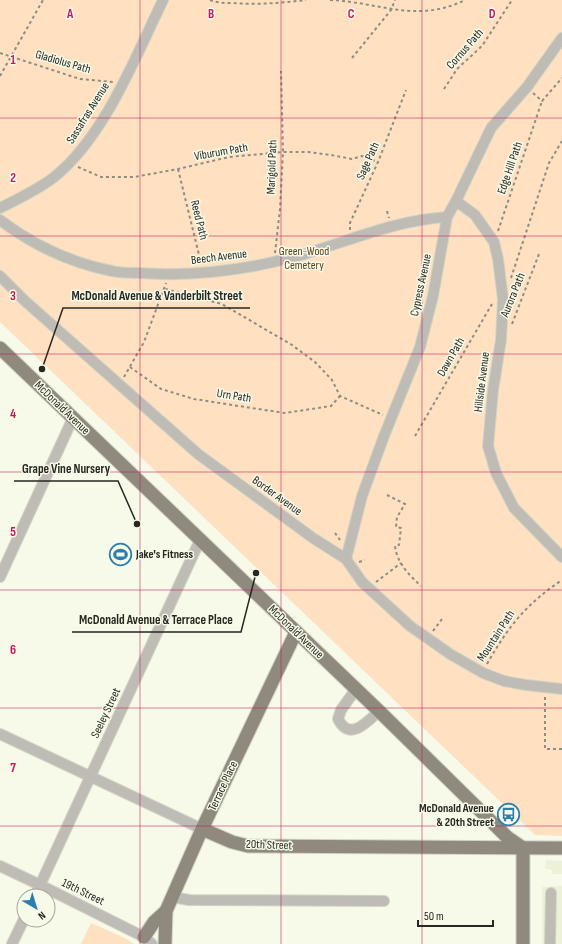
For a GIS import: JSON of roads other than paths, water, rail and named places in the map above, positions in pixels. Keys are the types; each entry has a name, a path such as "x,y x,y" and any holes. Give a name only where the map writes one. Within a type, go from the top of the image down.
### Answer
{"main road":[{"name":"McDonald Avenue","path":"0,348 379,711 507,836 523,848"},
{"name":"Terrace Place","path":"165,944 166,911 202,829 296,632"},
{"name":"20th Street","path":"202,829 232,842 248,846 562,848"},
{"path":"523,848 523,944"},
{"path":"148,940 154,922 166,911"}],"street":[{"name":"Sassafras Avenue","path":"0,208 53,178 70,163 88,142 122,83 163,0"},
{"name":"Cypress Avenue","path":"346,559 362,496 384,436 420,347 433,296 447,217 491,128 527,87 562,38"},
{"name":"Hillside Avenue","path":"456,201 475,215 494,242 506,286 503,299 501,340 493,390 488,446 496,472 514,508 562,557"},
{"name":"Beech Avenue","path":"0,220 18,234 63,257 113,272 167,275 203,274 273,263 373,231 423,219 447,217"},
{"name":"Border Avenue","path":"0,276 119,385 198,454 313,538 346,559 362,582 410,626 450,654 483,673 504,681 545,688 562,689"},
{"path":"0,577 3,561 73,418"},
{"name":"Seeley Street","path":"39,888 200,540"},
{"path":"356,689 339,713 338,720 345,728 350,730 358,728 379,711"},
{"name":"20th Street","path":"0,734 202,829"},
{"name":"19th Street","path":"0,866 148,940"},
{"path":"550,944 551,893"},
{"path":"172,897 189,900 384,901"},
{"path":"12,944 20,928"}],"place":[{"name":"McDonald Avenue & Vanderbilt Street","path":"42,369"},
{"name":"Grape Vine Nursery","path":"137,524"},
{"name":"Jake's Fitness","path":"120,554"},
{"name":"McDonald Avenue & Terrace Place","path":"256,573"},
{"name":"McDonald Avenue & 20th Street","path":"509,815"}],"park label":[{"name":"Green-Wood Cemetery","path":"304,258"}]}
